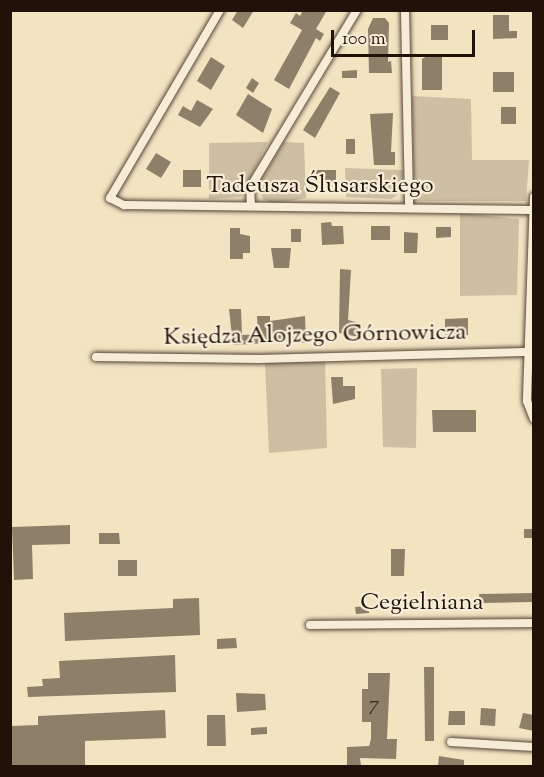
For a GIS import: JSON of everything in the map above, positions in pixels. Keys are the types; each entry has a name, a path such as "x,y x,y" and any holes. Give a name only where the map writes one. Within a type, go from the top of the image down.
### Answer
{"street":[{"name":"Tadeusza Ślusarskiego","path":"220,10 110,198 124,205 531,210"},
{"path":"251,207 250,188 357,10"},
{"path":"405,10 409,208"},
{"path":"534,197 531,210 531,352 527,401 534,419"},
{"name":"Księdza Alojzego Górnowicza","path":"96,357 260,359 531,352"},
{"name":"Cegielniana","path":"310,625 534,623"},
{"path":"451,742 534,747"}],"shaded area":[{"path":"412,96 471,99 472,160 529,160 526,201 414,201"},
{"path":"268,142 241,197 209,199 209,143"},
{"path":"284,142 304,143 306,198 273,204 263,199 258,185"},
{"path":"345,168 403,170 403,191 391,199 346,197"},
{"path":"460,213 519,219 517,295 460,296"},
{"path":"325,360 327,448 269,453 265,363"},
{"path":"417,368 416,448 383,447 381,369"}],"building":[{"path":"238,10 254,10 243,28 232,20"},
{"path":"303,10 327,10 316,29 324,34 320,41 316,38 289,89 274,80 302,30 290,23 296,13 300,16"},
{"path":"493,15 509,15 509,31 517,31 517,38 493,39"},
{"path":"373,18 385,18 389,23 388,62 391,61 392,73 369,73 368,29"},
{"path":"431,25 448,25 448,40 431,40"},
{"path":"427,56 442,56 442,90 422,90 422,59"},
{"path":"211,57 225,66 211,90 197,81"},
{"path":"357,70 357,78 342,78 342,71"},
{"path":"493,72 514,72 514,92 493,92"},
{"path":"252,78 259,83 253,93 246,88"},
{"path":"330,87 340,93 315,138 303,130"},
{"path":"248,94 272,109 263,133 236,115"},
{"path":"197,100 213,109 200,127 178,115 183,106 191,111"},
{"path":"501,107 516,107 516,124 501,124"},
{"path":"393,113 391,152 395,152 395,165 374,165 370,114"},
{"path":"346,139 355,139 355,154 346,154"},
{"path":"156,153 171,162 161,178 146,169"},
{"path":"183,170 201,170 201,187 183,187"},
{"path":"314,170 336,170 336,182 314,182"},
{"path":"331,222 332,226 343,226 344,244 322,245 321,223"},
{"path":"371,226 390,226 390,240 371,240"},
{"path":"436,227 451,227 451,237 436,238"},
{"path":"230,228 240,228 240,234 250,236 250,253 243,253 243,259 230,259"},
{"path":"291,229 301,229 301,242 291,242"},
{"path":"404,232 418,233 417,253 404,253"},
{"path":"271,248 291,248 289,268 274,268"},
{"path":"340,269 351,270 348,320 360,323 359,337 339,333"},
{"path":"229,309 241,309 242,335 258,334 257,316 270,316 270,321 305,316 306,343 268,339 268,343 233,345"},
{"path":"468,318 468,335 445,336 445,319"},
{"path":"331,377 343,377 343,386 355,386 355,399 333,404"},
{"path":"432,410 476,410 476,432 433,432"},
{"path":"70,525 70,544 32,545 33,579 14,580 12,527"},
{"path":"524,529 534,529 534,538 524,538"},
{"path":"99,533 119,533 120,544 99,544"},
{"path":"391,549 405,549 404,576 391,576"},
{"path":"118,560 137,560 137,576 118,576"},
{"path":"533,593 533,602 480,603 479,594"},
{"path":"199,598 200,635 65,641 64,613 173,608 173,599"},
{"path":"369,606 369,613 356,614 355,607"},
{"path":"236,638 237,648 217,649 217,639"},
{"path":"175,655 176,692 28,697 27,687 43,686 42,679 60,678 59,661"},
{"path":"424,667 434,667 434,741 425,741"},
{"path":"368,673 390,673 387,739 397,739 396,759 360,758 361,766 347,766 347,747 369,746 371,739 371,722 362,722 362,689 368,689"},
{"path":"236,693 265,694 266,710 237,712"},
{"path":"481,708 496,709 495,726 480,725"},
{"path":"165,710 166,738 85,741 85,766 10,766 10,726 38,725 38,716"},
{"path":"449,711 465,711 465,725 448,725"},
{"path":"523,713 534,715 534,731 519,728"},
{"path":"207,715 225,715 226,746 207,746"},
{"path":"267,727 267,734 251,735 251,728"},
{"path":"439,756 464,760 464,766 438,766"}]}
